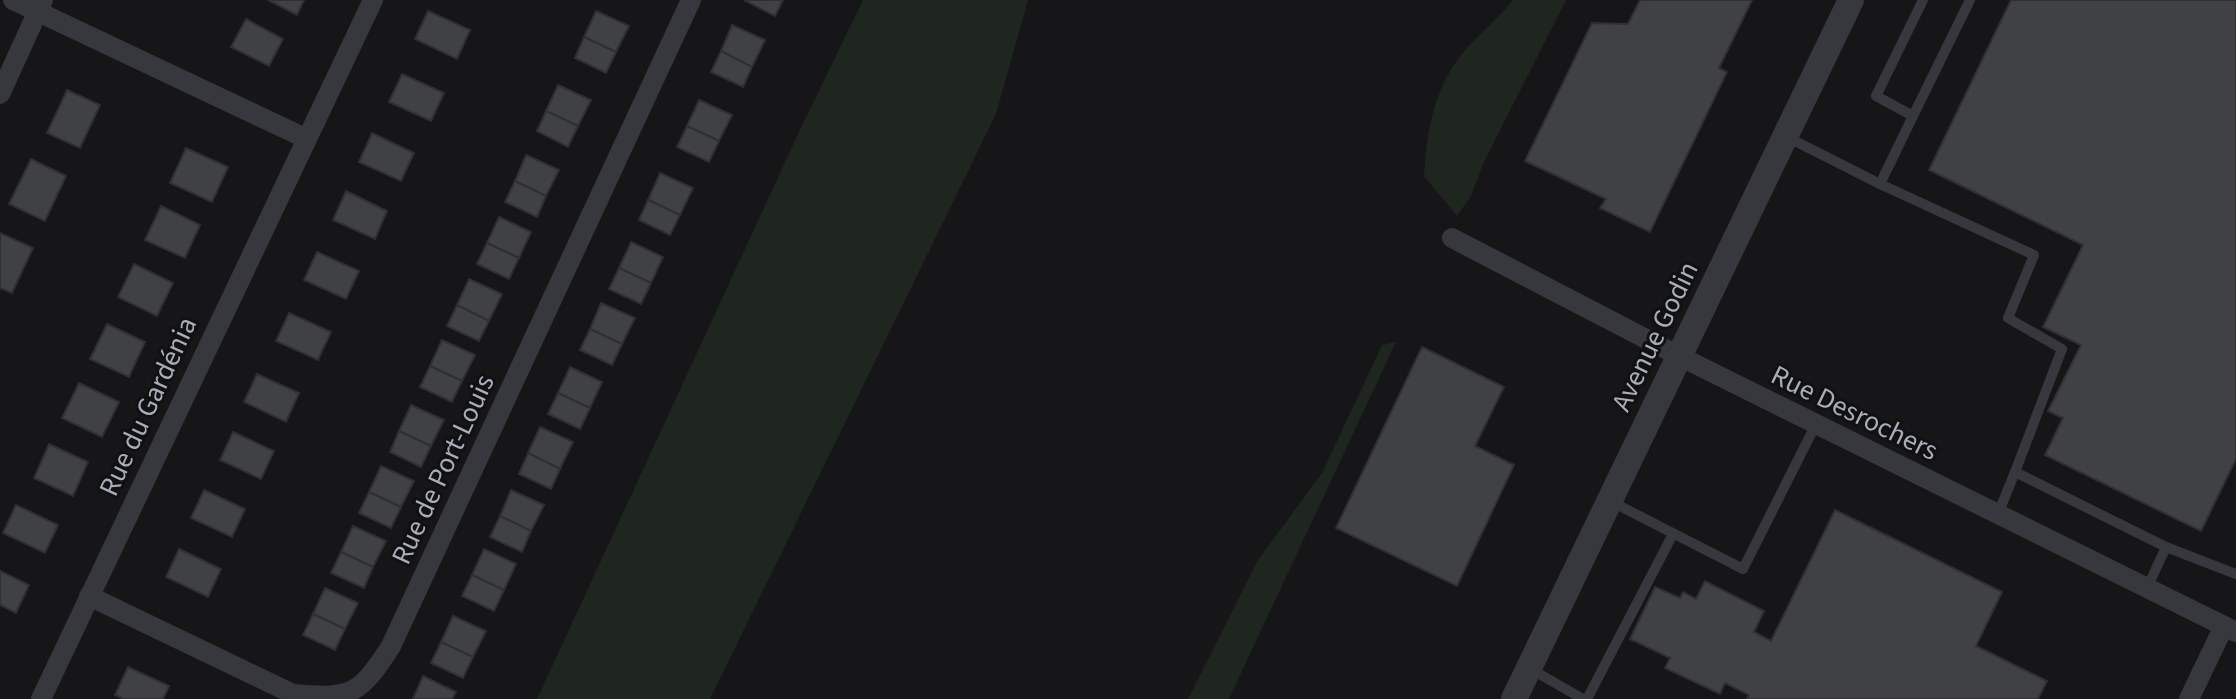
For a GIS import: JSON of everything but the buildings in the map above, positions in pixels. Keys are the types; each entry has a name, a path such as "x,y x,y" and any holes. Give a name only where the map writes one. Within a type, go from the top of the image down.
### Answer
{"street":[{"path":"13,0 41,6 305,138"},
{"name":"Rue du Gardénia","path":"41,699 373,0"},
{"name":"Rue de Port-Louis","path":"89,596 293,694 330,699 357,690 374,673 391,646 691,0"},
{"name":"Avenue Godin","path":"1514,699 1851,0"},
{"path":"0,94 41,6"},
{"name":"Rue Desrochers","path":"1452,238 1679,356 2230,629"},
{"path":"2189,699 2230,629"}],"lane":[{"path":"1913,116 1876,96 1923,0"},
{"path":"1880,184 1970,0"},
{"path":"1785,136 2034,255 2008,318 2062,349 1998,514"},
{"path":"1609,501 1743,569 1816,424"},
{"path":"2015,472 2166,547 2236,574"},
{"path":"1529,668 1585,699 1673,534"},
{"path":"2147,588 2166,547"}],"shaded area":[{"path":"863,0 1028,0 996,114 710,699 537,699 798,134"},
{"path":"1513,0 1566,0 1483,164 1471,196 1457,216 1424,176 1434,109 1455,63"},
{"path":"1396,342 1229,699 1188,699 1258,560 1322,473 1382,345"}]}
